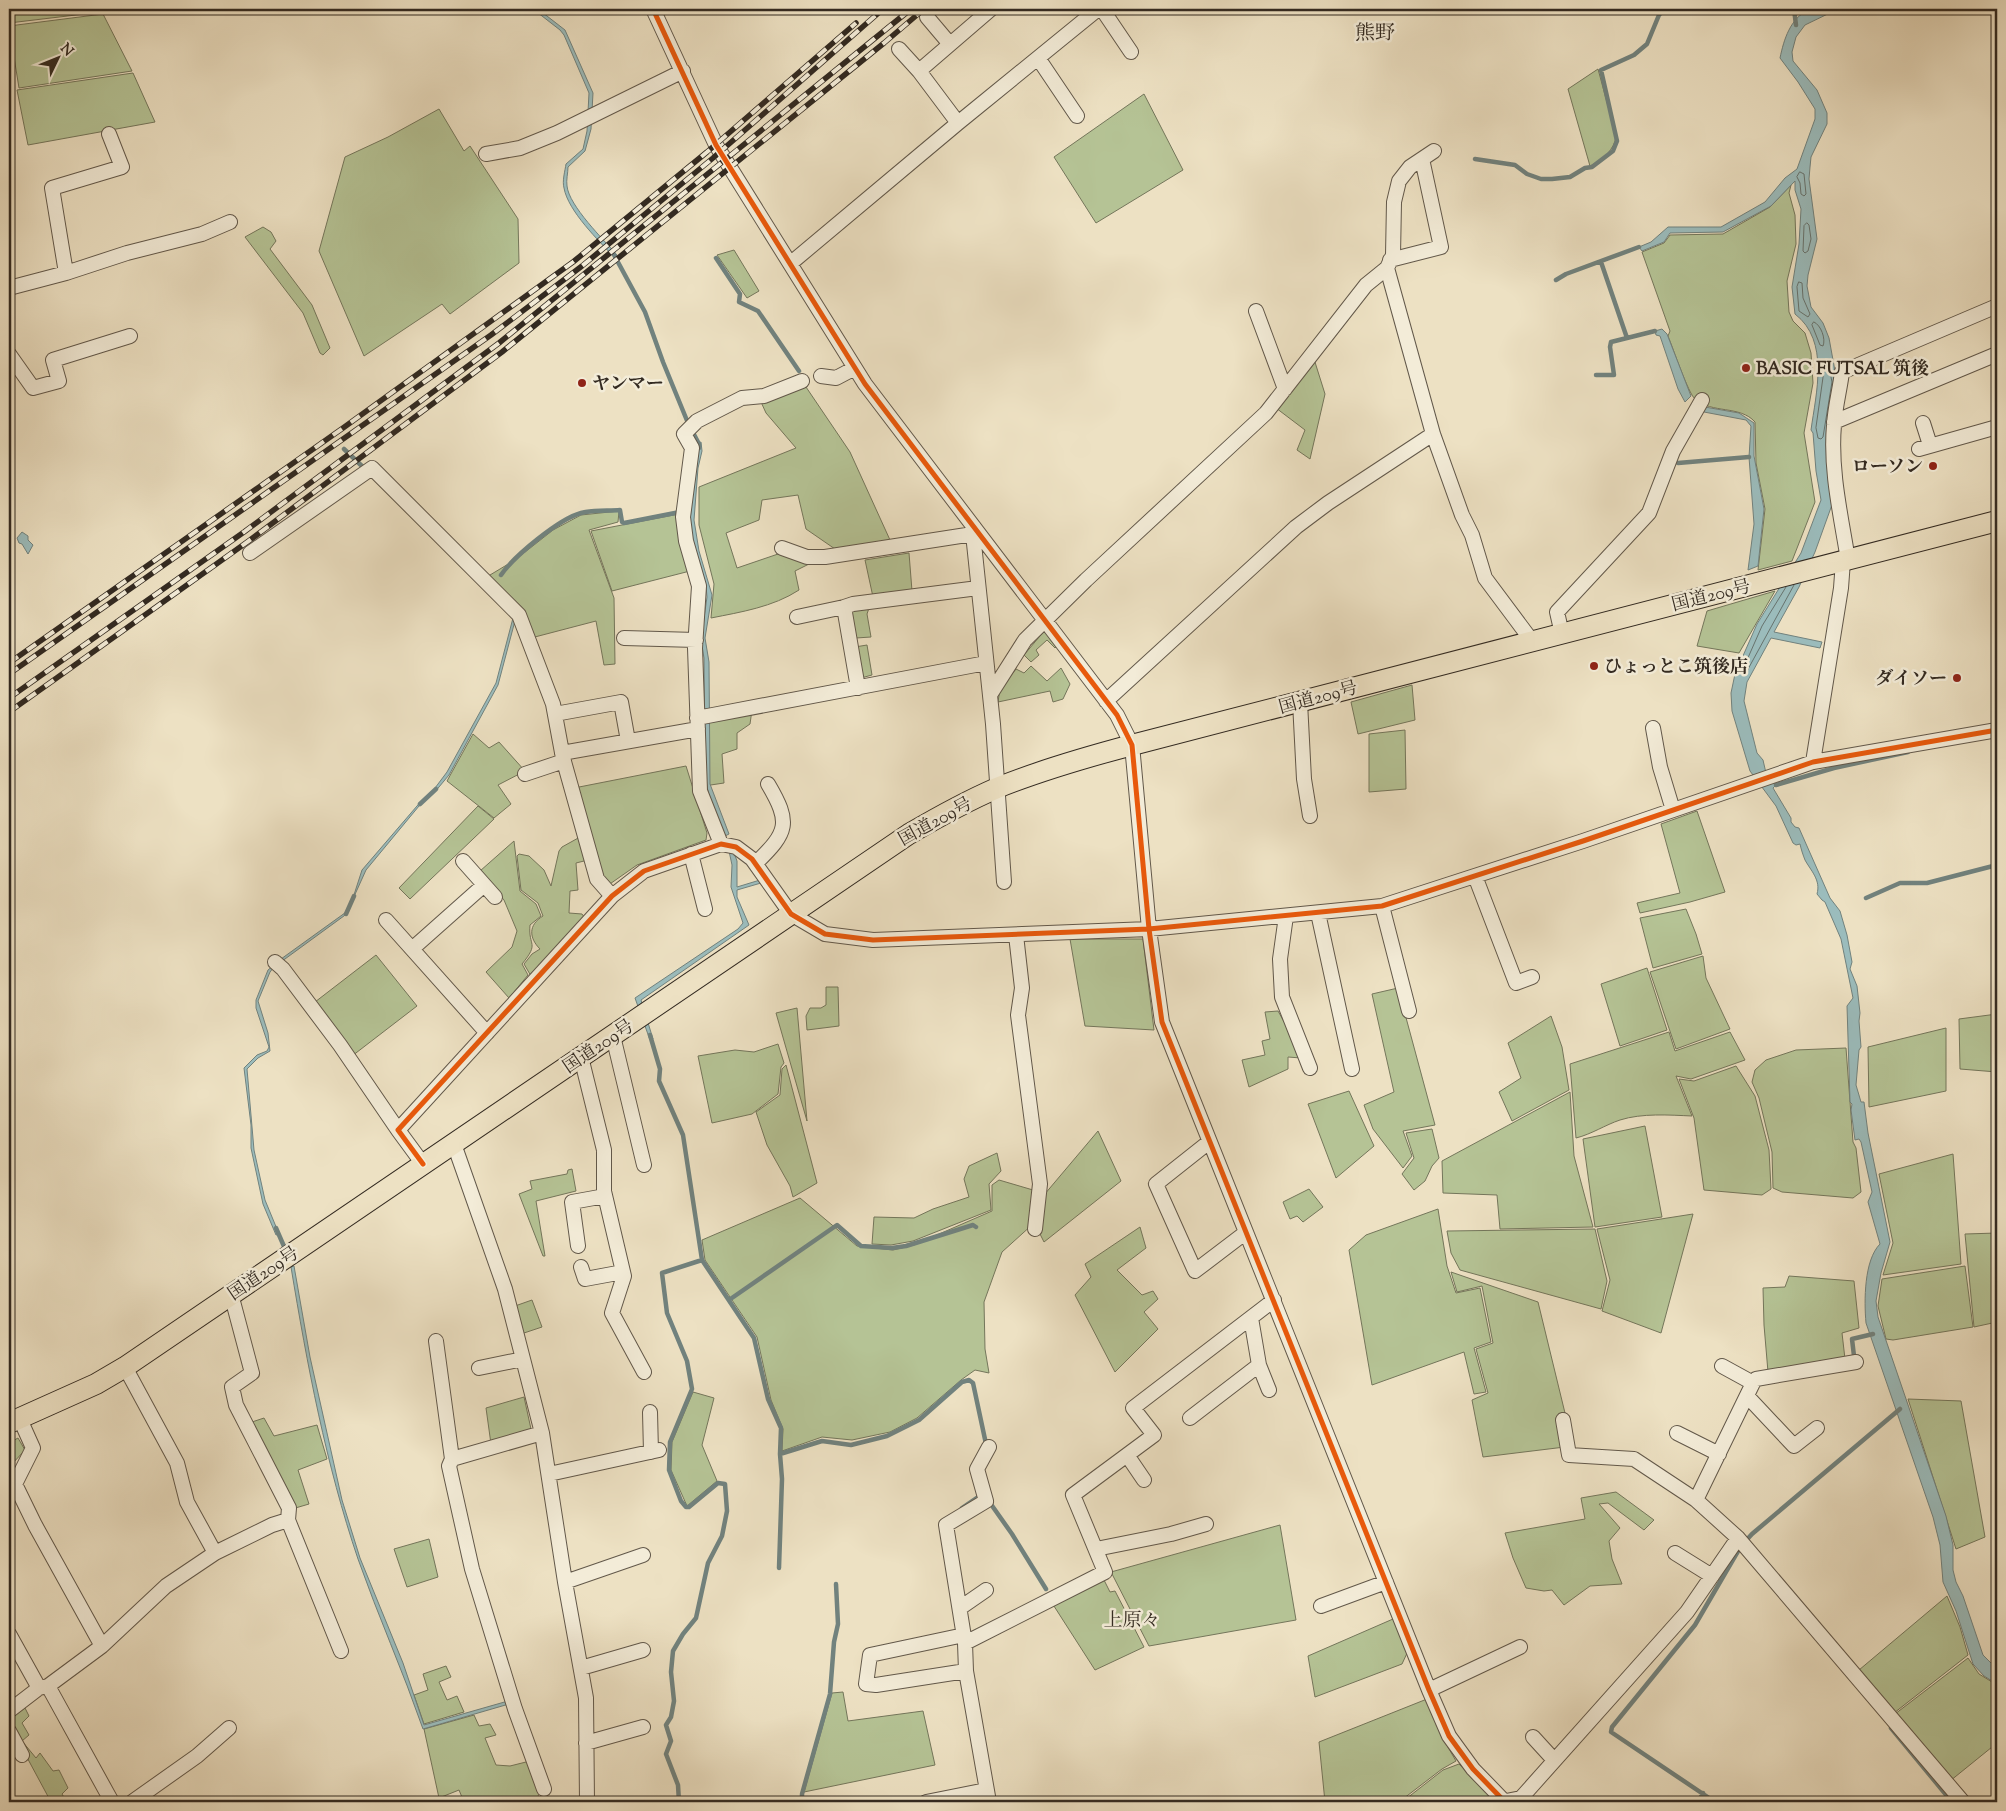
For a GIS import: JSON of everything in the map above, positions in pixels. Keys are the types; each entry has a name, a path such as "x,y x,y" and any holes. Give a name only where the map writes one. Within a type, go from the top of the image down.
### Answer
{"highway":[{"name":"国道209号","path":"14,1421 96,1384 125,1367 910,834 946,812 997,788 1066,764 1132,745 1997,521"}],"street":[{"path":"653,9 716,145 855,368 974,531 1117,715 1132,745 1149,929 1162,1022 1449,1736 1473,1769 1503,1802 1521,1798 1687,1612 1738,1538"},
{"path":"919,71 992,9"},
{"path":"791,263 958,123 1100,9 1131,52"},
{"path":"927,17 949,44"},
{"path":"899,49 919,71 958,123"},
{"path":"1038,58 1077,116"},
{"path":"486,154 520,148 549,136 683,71"},
{"path":"66,273 52,188 122,168 109,134"},
{"path":"1434,151 1410,167 1399,181 1394,202 1393,254 1389,264 1433,434 1462,515 1472,536 1485,578 1532,641"},
{"path":"990,695 1025,640 1266,413 1366,285 1389,264 1441,247 1422,159"},
{"path":"9,288 66,273 127,252 202,234 230,222"},
{"path":"1813,762 1846,560 1833,449 1834,422 1842,372 1997,306"},
{"path":"1256,312 1285,388"},
{"path":"9,354 34,388 59,381 53,360 130,336"},
{"path":"1834,422 1997,354"},
{"path":"821,376 836,378 855,368"},
{"path":"721,844 700,790 696,640 699,586 686,541 683,517 692,448 684,434 697,421 742,398 764,396 802,381"},
{"path":"1562,634 1557,612 1649,514 1673,451 1702,400"},
{"path":"1924,424 1924,447 1997,427"},
{"path":"1106,701 1296,527 1328,503 1433,434"},
{"path":"250,553 372,468 519,615 553,704 563,757 597,879 612,896"},
{"path":"782,548 807,557 824,557 974,531"},
{"path":"974,531 978,588 990,695 1004,882"},
{"path":"798,617 853,604 978,588"},
{"path":"844,607 858,688"},
{"path":"624,638 696,640"},
{"path":"524,774 563,757 698,724 858,688 986,663"},
{"path":"555,714 621,702 628,741"},
{"path":"1300,702 1304,779 1310,816"},
{"path":"1653,728 1660,767 1673,810"},
{"path":"398,1130 612,896 644,871 721,844 736,847 756,863 791,914 825,934 873,940 1149,929 1382,906 1813,762 1997,730"},
{"path":"756,863 773,847 781,835 784,819 768,784"},
{"path":"691,854 705,909"},
{"path":"463,861 495,897"},
{"path":"1475,876 1516,983 1532,978"},
{"path":"412,949 484,885"},
{"path":"1382,906 1409,1011"},
{"path":"1318,913 1352,1069"},
{"path":"1286,916 1280,959 1282,997 1310,1068"},
{"path":"386,920 487,1033"},
{"path":"1016,935 1022,988 1018,1015 1040,1184 1035,1230"},
{"path":"275,962 284,969 340,1045 423,1164"},
{"path":"613,1036 644,1164"},
{"path":"581,1057 604,1150 606,1196 624,1276 612,1313 644,1372"},
{"path":"1209,1142 1156,1184 1194,1270 1246,1233"},
{"path":"454,1144 505,1289 542,1433 565,1582 586,1698 586,1802"},
{"path":"578,1246 572,1202 606,1196"},
{"path":"581,1266 585,1279 623,1272"},
{"path":"231,1294 252,1373 232,1387 236,1405 289,1508 288,1520 341,1651"},
{"path":"966,1671 876,1685 866,1684 870,1655 965,1639 1105,1572 1073,1495 1154,1435 1133,1408 1274,1300"},
{"path":"1251,1318 1259,1365 1269,1390"},
{"path":"436,1342 452,1459 449,1466 472,1569 515,1709 544,1789"},
{"path":"479,1368 523,1359"},
{"path":"1696,1500 1756,1379 1856,1362"},
{"path":"1190,1418 1259,1365"},
{"path":"1722,1366 1753,1383"},
{"path":"125,1367 177,1463 187,1502 215,1553"},
{"path":"1747,1396 1794,1446 1817,1428"},
{"path":"549,1474 655,1451 650,1412"},
{"path":"1564,1420 1569,1455 1634,1459 1696,1500 1738,1538 1963,1802"},
{"path":"14,1421 33,1448 15,1484 35,1525 102,1646"},
{"path":"452,1459 542,1433"},
{"path":"1677,1433 1719,1454"},
{"path":"926,1802 987,1796 966,1671 965,1639 946,1525 986,1501 977,1469 989,1447"},
{"path":"1127,1455 1144,1480"},
{"path":"9,1711 102,1646 166,1586 215,1553 272,1525 288,1520"},
{"path":"1096,1549 1171,1534 1206,1524"},
{"path":"1675,1553 1712,1576"},
{"path":"565,1582 643,1555"},
{"path":"1320,1606 1386,1582"},
{"path":"960,1608 986,1590"},
{"path":"9,1634 112,1802"},
{"path":"1429,1690 1520,1647"},
{"path":"581,1668 643,1650"},
{"path":"586,1744 643,1727"},
{"path":"132,1802 151,1797 229,1728"},
{"path":"9,1731 22,1755"},
{"path":"1533,1737 1554,1760"}],"green space":[{"path":"14,9 20,12 28,9 99,9 101,12 9,23 9,10"},
{"path":"103,14 132,71 19,88 9,26"},
{"path":"1598,69 1616,136 1607,154 1590,166 1568,89"},
{"path":"133,73 155,122 28,145 17,90"},
{"path":"1144,94 1183,170 1096,223 1054,157"},
{"path":"439,109 464,151 470,146 518,219 519,263 450,314 442,304 364,356 319,251 345,157 388,137"},
{"name":"BASIC FUTSAL 筑後","path":"1791,185 1789,193 1795,215 1796,244 1787,281 1789,312 1793,321 1805,333 1811,353 1813,383 1804,433 1815,502 1792,561 1758,570 1765,509 1756,463 1755,422 1742,413 1702,404 1692,395 1668,336 1670,331 1642,252 1664,243 1670,235 1723,234 1770,207"},
{"path":"263,227 271,232 276,241 270,249 312,305 330,348 323,355 320,353 303,313 245,237"},
{"path":"734,250 759,291 747,298 717,255"},
{"path":"1314,359 1325,394 1310,459 1297,450 1305,430 1276,408"},
{"path":"806,387 850,452 890,540 835,549 806,529 798,495 762,500 759,520 726,533 737,568 781,553 811,563 795,571 799,590 789,596 756,608 711,618 714,584 699,525 699,487 796,448 766,413 761,402"},
{"path":"619,511 618,522 589,530 614,598 615,664 604,665 596,621 531,638 485,578 515,560 553,530 581,515"},
{"path":"679,514 690,571 612,591 591,531"},
{"path":"909,553 912,591 873,597 865,560"},
{"path":"1775,591 1739,653 1697,646 1707,611"},
{"path":"869,608 867,614 871,637 856,638 851,609"},
{"path":"1045,630 1058,645 1055,648 1047,640 1036,650 1039,655 1031,662 1024,655"},
{"path":"867,645 872,675 861,678 855,647"},
{"path":"1031,666 1047,681 1061,668 1070,684 1063,699 1053,702 1050,691 998,702 1000,689 1016,669 1024,673"},
{"path":"1412,685 1415,720 1358,734 1351,702"},
{"path":"752,710 750,724 737,733 737,749 722,754 724,783 704,786 701,722"},
{"path":"1405,730 1406,789 1369,792 1369,734"},
{"path":"473,734 489,748 499,742 525,771 498,785 511,804 494,818 447,781"},
{"path":"686,766 707,833 706,840 637,865 607,886 574,788"},
{"path":"478,806 494,819 410,899 399,888"},
{"path":"1697,811 1725,892 1640,913 1637,903 1680,893 1661,824"},
{"path":"580,837 588,860 576,863 578,890 570,891 569,913 582,914 587,921 531,976 524,964 532,954 540,949 536,945 532,932 535,923 543,916 538,903 521,890 517,856 519,854 529,856 544,870 551,886 559,851 562,847"},
{"path":"514,841 520,891 536,904 541,916 530,925 532,948 522,964 528,975 509,998 486,972 512,947 517,931 504,900 480,871"},
{"path":"1686,909 1702,954 1653,968 1640,918"},
{"path":"1070,939 1143,939 1154,1030 1085,1026"},
{"path":"376,955 417,1006 352,1056 315,1002"},
{"path":"1703,956 1706,978 1730,1029 1676,1049 1650,972"},
{"path":"1647,968 1667,1030 1620,1046 1601,984"},
{"path":"826,987 838,987 839,1026 807,1030 806,1016 810,1008 821,1008 826,1005"},
{"path":"1398,988 1435,1125 1403,1131 1412,1156 1403,1168 1373,1129 1364,1105 1394,1092 1372,994"},
{"path":"797,1008 807,1121 776,1013"},
{"path":"1278,1011 1301,1052 1301,1058 1288,1057 1288,1069 1249,1087 1242,1060 1265,1055 1262,1041 1270,1039 1265,1012"},
{"path":"1997,1014 1997,1072 1960,1069 1959,1019"},
{"path":"1551,1016 1562,1047 1569,1090 1512,1121 1499,1092 1521,1078 1508,1043"},
{"path":"1946,1028 1946,1091 1869,1107 1868,1047"},
{"path":"1669,1032 1675,1051 1730,1032 1745,1060 1691,1079 1676,1076 1692,1116 1637,1116 1614,1122 1576,1138 1570,1064"},
{"path":"778,1044 784,1063 781,1067 778,1094 752,1114 712,1123 698,1056 735,1050 754,1052"},
{"path":"1846,1048 1853,1142 1856,1148 1861,1192 1853,1198 1782,1192 1773,1188 1772,1152 1759,1098 1752,1082 1755,1070 1766,1060 1796,1050"},
{"path":"786,1065 817,1183 793,1197 790,1186 767,1145 756,1112 780,1095 782,1069"},
{"path":"1736,1066 1755,1096 1769,1150 1771,1189 1762,1195 1704,1190 1694,1118 1679,1079 1694,1081"},
{"path":"1349,1091 1374,1146 1336,1178 1308,1104"},
{"path":"1570,1092 1574,1156 1593,1227 1500,1229 1497,1195 1443,1193 1442,1161"},
{"path":"1645,1126 1662,1217 1595,1227 1583,1139"},
{"path":"1432,1129 1439,1158 1432,1166 1425,1181 1414,1190 1402,1174 1414,1158 1406,1133"},
{"path":"1098,1131 1121,1181 1044,1242 1039,1232 1044,1195"},
{"path":"997,1153 1001,1171 989,1184 991,1210 913,1241 891,1245 872,1244 874,1217 914,1218 933,1209 969,1197 964,1179 969,1166"},
{"path":"1953,1154 1961,1264 1883,1275 1893,1243 1879,1174"},
{"path":"572,1169 576,1191 536,1201 545,1256 543,1256 519,1194 532,1189 530,1181 567,1174 568,1170"},
{"path":"999,1180 1033,1190 1033,1224 1002,1252 984,1302 985,1349 989,1373 975,1370 917,1418 890,1432 852,1440 822,1437 782,1451 783,1429 771,1400 757,1337 705,1260 702,1240 800,1198 857,1246 893,1250 914,1245 992,1211 992,1185"},
{"path":"1309,1189 1323,1207 1303,1222 1297,1216 1290,1219 1283,1202"},
{"path":"1438,1209 1447,1266 1456,1293 1480,1288 1491,1342 1474,1348 1486,1392 1474,1394 1464,1352 1372,1385 1349,1250 1366,1235"},
{"path":"1693,1214 1661,1333 1602,1311 1610,1280 1597,1229"},
{"path":"1140,1227 1146,1248 1117,1270 1142,1295 1153,1291 1158,1299 1144,1312 1158,1329 1115,1372 1075,1295 1091,1277 1085,1264"},
{"path":"1595,1229 1607,1281 1601,1309 1460,1270 1451,1253 1447,1231"},
{"path":"1997,1233 1997,1322 1974,1327 1965,1234"},
{"path":"1965,1266 1973,1327 1893,1340 1886,1339 1878,1306 1882,1279"},
{"path":"1451,1272 1538,1302 1573,1446 1483,1457 1472,1400 1488,1393 1476,1349 1493,1343 1482,1286 1457,1292"},
{"path":"1789,1276 1854,1281 1859,1328 1842,1333 1845,1359 1768,1372 1763,1288 1785,1287"},
{"path":"532,1300 542,1327 521,1334 515,1306"},
{"path":"693,1392 714,1398 702,1445 717,1481 687,1506 671,1470 672,1442"},
{"path":"524,1397 531,1429 527,1434 491,1444 486,1408"},
{"path":"1908,1399 1961,1401 1985,1537 1956,1549"},
{"path":"264,1418 274,1436 317,1425 327,1459 298,1470 309,1504 292,1509 249,1423"},
{"path":"18,1438 25,1450 12,1464 9,1463 9,1443"},
{"path":"1616,1492 1654,1520 1644,1530 1608,1503 1599,1504 1620,1528 1609,1541 1612,1559 1622,1584 1590,1586 1564,1605 1552,1590 1544,1591 1526,1588 1505,1533 1585,1519 1581,1498"},
{"path":"1280,1525 1296,1620 1149,1646 1111,1572"},
{"path":"429,1539 438,1577 407,1587 394,1549"},
{"path":"1103,1578 1110,1592 1115,1591 1144,1647 1095,1670 1052,1603"},
{"path":"1947,1596 1960,1627 1968,1655 1894,1713 1859,1670"},
{"path":"1393,1619 1408,1651 1402,1664 1315,1697 1308,1656"},
{"path":"1968,1658 1979,1674 1997,1685 1997,1743 1950,1781 1895,1714"},
{"path":"446,1666 451,1677 439,1682 447,1700 457,1696 464,1712 424,1724 414,1695 428,1690 423,1674"},
{"path":"843,1692 848,1721 923,1711 935,1765 804,1792 832,1693"},
{"path":"1427,1699 1441,1735 1456,1761 1442,1769 1399,1802 1325,1802 1319,1742"},
{"path":"24,1706 29,1716 22,1723 29,1735 22,1741 36,1758 40,1753 53,1771 59,1770 68,1788 62,1794 65,1799 59,1802 51,1802 9,1724 9,1719"},
{"path":"474,1715 479,1726 490,1724 496,1735 485,1738 496,1765 510,1766 526,1762 531,1766 540,1792 535,1802 464,1802 459,1790 439,1798 424,1729"},
{"path":"1459,1764 1495,1801 1402,1802 1443,1770"}],"water":[{"path":"533,9 538,9 565,30 593,93 591,129 585,151 568,167 567,186 569,194 580,213 617,255 615,258 578,216 571,206 563,185 566,164 583,149 587,131 589,93 564,35"},
{"path":"1809,9 1838,9 1805,25 1796,37 1792,52 1793,61 1817,90 1827,113 1827,124 1811,157 1809,179 1817,239 1807,286 1811,307 1823,323 1829,338 1837,382 1833,502 1815,552 1799,587 1774,632 1822,642 1820,648 1771,638 1747,682 1744,701 1757,753 1763,760 1766,773 1776,785 1773,788 1791,818 1791,822 1795,827 1799,828 1830,898 1840,911 1847,935 1852,962 1850,969 1857,986 1860,1013 1861,1047 1859,1050 1856,1085 1861,1102 1864,1102 1868,1133 1890,1242 1881,1273 1876,1301 1878,1317 1946,1516 1953,1545 1953,1570 1956,1582 1963,1596 1983,1655 1997,1669 1997,1684 1984,1676 1973,1664 1956,1611 1943,1582 1940,1545 1933,1517 1866,1323 1866,1281 1871,1260 1880,1244 1868,1202 1872,1192 1861,1142 1859,1139 1855,1140 1851,1110 1847,1006 1853,998 1841,939 1825,902 1817,894 1817,880 1805,860 1800,844 1796,845 1793,843 1776,806 1750,771 1732,711 1731,693 1735,674 1757,624 1801,553 1821,500 1816,471 1813,433 1811,430 1817,384 1817,353 1813,338 1806,325 1795,314 1792,287 1799,244 1801,209 1795,190 1795,181 1771,206 1723,232 1670,233 1664,242 1642,251 1639,247 1651,242 1668,227 1721,227 1765,202 1785,178 1797,169 1815,119 1815,109 1780,58 1789,30 1797,18"},
{"path":"1662,329 1667,334 1691,396 1685,402 1678,389 1660,336 1656,335 1655,331"},
{"path":"1705,407 1739,413 1754,423 1754,456 1764,509 1758,566 1748,570 1754,524 1749,457 1751,426 1746,420 1704,412"},
{"path":"701,442 702,451 698,468 694,520 699,551 712,595 705,638 709,662 710,784 729,834 725,836 709,796 705,776 704,658 701,640 707,597 706,586 691,536 690,522 696,444"},
{"path":"22,532 28,536 28,540 33,545 28,554 17,538"},
{"path":"516,617 498,685 449,775 434,793 432,792 447,772 496,683 513,618"},
{"path":"423,799 366,870 352,901 362,870"},
{"path":"729,851 734,853 737,861 737,887 760,880 761,883 737,890 737,897 749,925 641,1000 653,1039 650,1040 635,998 738,929 743,923 731,887 732,865"},
{"path":"349,910 348,913 274,967 258,1001 268,1033 270,1051 258,1058 247,1069 254,1150 265,1200 279,1234 276,1235 263,1204 251,1148 251,1125 244,1068 257,1055 267,1051 269,1047 256,1008 256,1000 268,970"},
{"path":"294,1266 310,1357 342,1500 360,1558 403,1663 424,1725 508,1701 509,1704 423,1729 358,1559 336,1487 318,1414 291,1267"}],"waterway":[{"path":"1475,159 1515,165 1527,174 1541,179 1570,177 1585,168 1592,167 1613,151 1617,141 1601,70 1634,55 1647,44 1659,15 1663,11 1677,9"},
{"path":"1794,9 1796,25"},
{"path":"1556,280 1566,274 1639,247"},
{"path":"613,253 645,312 663,362 688,423 699,444 699,448"},
{"path":"716,258 740,294 739,302 758,311 799,371"},
{"path":"1596,375 1614,375 1611,342 1627,338 1601,262"},
{"path":"1627,338 1655,331"},
{"path":"344,449 365,469"},
{"path":"1678,463 1749,457"},
{"path":"501,575 516,558 549,530 581,513 620,510 622,522 624,523 680,512"},
{"path":"1776,785 1834,768 1908,752"},
{"path":"420,804 436,789"},
{"path":"1866,898 1900,883 1927,883 1997,865"},
{"path":"346,914 354,896"},
{"path":"650,1035 660,1069 659,1081 683,1135 702,1260 754,1338 768,1399 781,1428 780,1454 782,1479 779,1568"},
{"path":"729,1300 837,1225 861,1246 892,1248 906,1246 973,1225 976,1227"},
{"path":"276,1228 286,1251"},
{"path":"679,1802 678,1785 666,1754 671,1741 666,1725 671,1717 674,1701 671,1672 673,1651 683,1634 696,1618 708,1563 722,1536 727,1511 725,1484 718,1483 689,1507 686,1507 681,1501 669,1470 670,1442 692,1389 687,1361 667,1313 662,1273 702,1260"},
{"path":"1854,1356 1852,1339 1873,1334"},
{"path":"780,1454 822,1441 851,1445 887,1436 919,1420 962,1382 969,1380 973,1383 986,1444 984,1447"},
{"path":"1715,1802 1611,1732 1612,1727 1695,1625 1741,1546 1752,1534 1900,1409"},
{"path":"962,1508 981,1495 981,1493"},
{"path":"988,1500 1012,1534 1046,1589"},
{"path":"802,1802 802,1794 830,1694 834,1642 838,1624 836,1584"},
{"path":"1891,1728 1952,1802"},
{"path":"1698,1802 1703,1793"}],"railway":[{"path":"9,674 491,335 582,266 713,158 883,9"},
{"path":"9,698 244,532 499,343 911,9"},
{"path":"9,712 250,540 502,352 924,9"},
{"path":"9,663 343,428 573,262 707,152 856,23"}],"cycle path":[{"path":"653,9 716,145 865,384 1117,715 1132,745 1149,929 1162,1022 1449,1736 1473,1769 1505,1802"},
{"path":"423,1164 398,1130 612,896 644,871 721,844 736,847 752,859 791,914 825,934 873,940 1149,929 1382,906 1583,841 1813,762 1997,730"}],"place":[{"name":"BASIC FUTSAL 筑後","path":"1746,368"},
{"name":"ヤンマー","path":"582,383"},
{"name":"ローソン","path":"1933,466"},
{"name":"ひょっとこ筑後店","path":"1594,666"},
{"name":"ダイソー","path":"1957,678"}],"district":[{"name":"熊野","path":"1375,32"},
{"name":"上原々","path":"1132,1619"}]}
